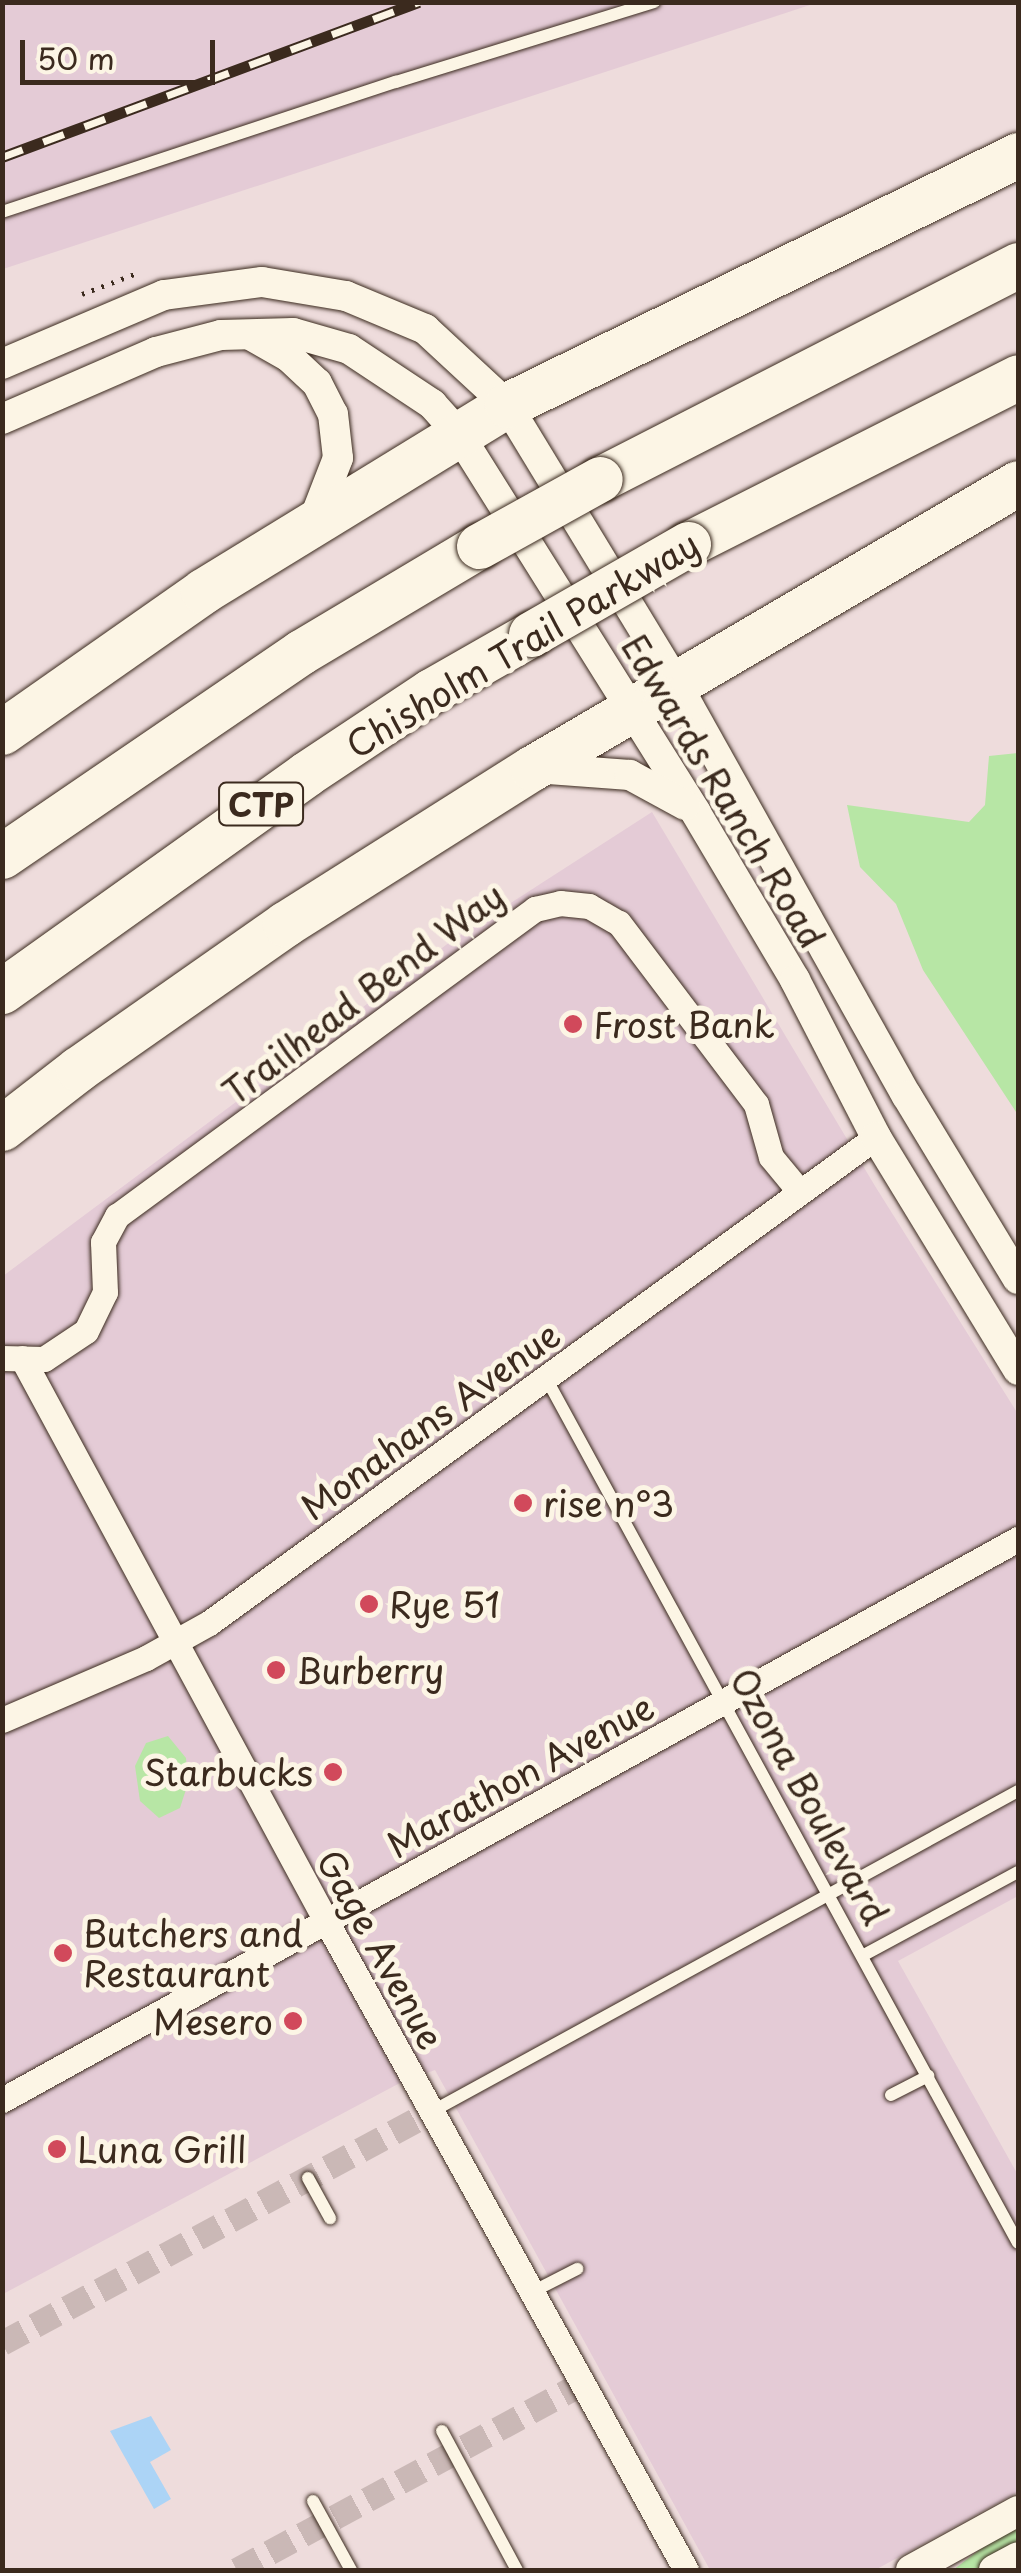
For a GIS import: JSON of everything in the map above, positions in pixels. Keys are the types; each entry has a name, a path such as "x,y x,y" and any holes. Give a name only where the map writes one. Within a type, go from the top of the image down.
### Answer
{"highway":[{"path":"2,732 171,613 314,520 507,405 1018,155"},
{"path":"2,856 302,652 479,546 600,479 1018,265"},
{"name":"Chisholm Trail Parkway","path":"2,990 306,774 431,691 688,544 1018,377"},
{"path":"2,1128 285,924 532,768 1018,483"}],"street":[{"name":"Edwards Ranch Road","path":"2,364 164,295 262,282 346,296 425,329 507,405 677,685 908,1096 1018,1280"},
{"name":"Edwards Ranch Road","path":"2,419 156,352 221,335 249,334 293,334 349,349 432,404 458,434 696,814 795,980 876,1137 1018,1370"},
{"path":"249,334 289,357 317,383 333,414 338,458 314,520"},
{"path":"532,768 630,775 652,784 696,814"},
{"name":"Trailhead Bend Way","path":"12,1358 44,1359 58,1353 94,1320 105,1292 103,1242 117,1216 535,909 560,903 590,906 619,923 756,1104 771,1157 800,1192"},
{"path":"795,980 850,1034 884,1088 894,1096 908,1096"},
{"path":"876,1137 910,1140 987,1228"},
{"name":"Monahans Avenue","path":"2,1720 208,1623 876,1137"},
{"name":"Gage Avenue","path":"12,1358 176,1641 326,1922 686,2570"},
{"name":"Marathon Avenue","path":"2,2100 1018,1539"},
{"path":"912,2570 1018,2511"},
{"path":"994,2570 1018,2557"}],"lane":[{"path":"2,212 654,2"},
{"name":"Ozona Boulevard","path":"546,1378 1018,2243"},
{"path":"432,2112 1018,1791"},
{"path":"862,1956 1018,1872"},
{"path":"890,2095 928,2076"},
{"path":"308,2178 330,2218"},
{"path":"532,2292 577,2270"},
{"path":"442,2431 518,2570"},
{"path":"313,2501 350,2570"}],"shaded area":[{"path":"3,2 816,3 3,269"},
{"path":"652,812 875,1186 1018,1414 1018,1896 898,1961 1018,2175 1018,2492 875,2570 710,2570 435,2070 398,2084 3,2294 3,1276 450,942"}],"green space":[{"path":"1018,753 1018,1115 923,970 896,904 860,867 847,805 969,822 985,805 989,756"},
{"path":"168,1736 186,1758 188,1783 180,1808 159,1818 140,1801 135,1766 146,1743"},
{"path":"1018,2520 1018,2549 979,2570 953,2570"}],"water":[{"path":"151,2416 171,2450 150,2462 171,2499 154,2509 110,2431"}],"tunnel":[{"path":"2,2343 431,2112"},
{"path":"237,2570 583,2383"}],"railway":[{"path":"2,157 419,2"}],"place":[{"name":"Frost Bank","path":"573,1024"},
{"name":"rise n°3","path":"523,1503"},
{"name":"Rye 51","path":"369,1604"},
{"name":"Burberry","path":"276,1670"},
{"name":"Starbucks","path":"333,1772"},
{"name":"Butchers and Restaurant","path":"63,1953"},
{"name":"Mesero","path":"293,2021"},
{"name":"Luna Grill","path":"57,2149"}]}
